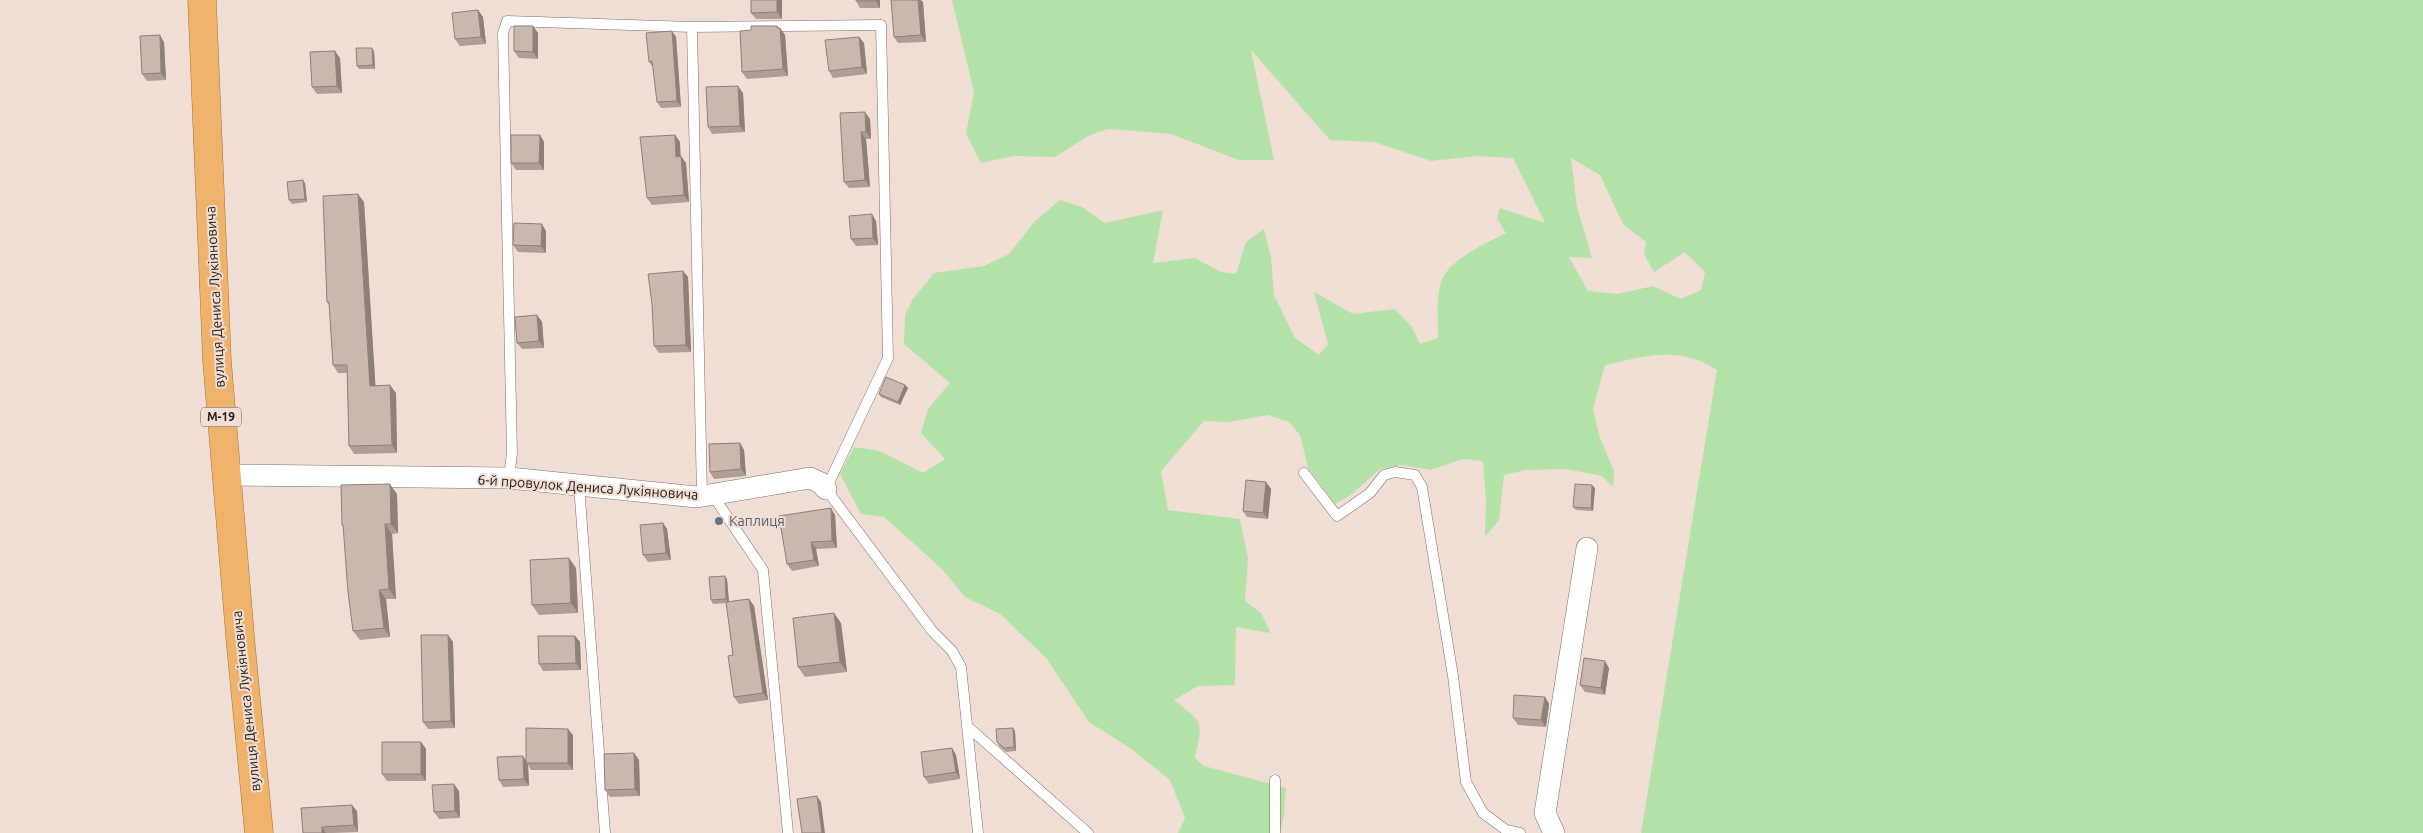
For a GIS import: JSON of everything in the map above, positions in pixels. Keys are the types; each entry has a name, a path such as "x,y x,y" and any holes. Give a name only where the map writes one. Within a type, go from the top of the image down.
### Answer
{"highway":[{"name":"вулиця Дениса Лукіяновича","path":"202,0 217,351 225,475 259,833"}],"street":[{"name":"6-й провулок Дениса Лукіяновича","path":"225,475 509,478 707,495 810,478 821,483 826,488"},
{"path":"1554,833 1545,813 1587,548"}],"lane":[{"path":"509,478 512,453 503,33 507,21 692,26 881,25 888,358 826,488 933,632 952,651 961,667 978,833"},
{"path":"692,26 707,495 763,570 788,833"},
{"path":"1304,473 1336,516 1370,493 1384,475 1395,472 1414,475 1422,487 1453,676 1466,782 1483,814 1506,830 1520,833"},
{"path":"579,485 605,833"},
{"path":"967,726 1088,833"},
{"path":"1275,780 1275,833"}],"green space":[{"path":"952,0 2423,0 2423,833 1641,833 1717,370 1689,357 1662,355 1634,358 1605,365 1593,409 1599,435 1614,471 1613,487 1602,476 1566,469 1525,470 1504,475 1499,520 1485,537 1486,501 1483,461 1463,459 1431,470 1401,465 1380,469 1351,495 1335,504 1308,468 1300,435 1289,422 1268,415 1229,422 1204,421 1161,471 1168,510 1240,519 1248,558 1245,601 1261,613 1271,633 1236,627 1235,685 1198,686 1174,700 1191,714 1199,724 1200,729 1195,758 1204,766 1286,788 1280,833 1178,833 1185,818 1170,780 1130,748 1089,722 1046,658 1000,614 965,597 942,569 884,517 861,514 840,474 854,447 880,451 923,473 945,459 921,433 928,409 950,383 904,344 905,315 913,299 934,273 984,266 1009,254 1036,220 1060,200 1082,207 1105,223 1163,210 1153,263 1195,258 1221,272 1236,274 1246,242 1264,229 1271,257 1274,295 1295,338 1319,355 1328,344 1314,292 1353,314 1395,309 1412,327 1420,344 1438,338 1438,296 1442,280 1450,267 1465,256 1506,233 1497,219 1500,208 1545,223 1513,158 1478,156 1431,161 1374,142 1330,140 1251,50 1274,160 1239,160 1171,134 1108,129 1090,135 1055,157 1014,156 981,163 966,134 974,92","holes":["1571,158 1600,175 1623,224 1646,242 1644,254 1654,272 1685,252 1705,272 1701,290 1681,299 1653,286 1617,294 1588,291 1569,257 1592,258 1577,207"]}],"building":[{"path":"751,0 777,0 777,12 751,13"},
{"path":"876,0 876,1 856,1"},
{"path":"891,0 918,0 921,35 894,37"},
{"path":"478,10 481,37 455,39 452,13"},
{"path":"514,26 533,26 533,52 514,51"},
{"path":"751,26 777,26 777,28 780,28 783,69 742,72 740,31 751,30"},
{"path":"672,31 677,101 657,102 652,61 649,62 646,33"},
{"path":"160,35 161,73 142,74 140,36"},
{"path":"859,37 862,67 829,71 825,40"},
{"path":"356,48 372,48 373,65 357,66"},
{"path":"335,51 337,86 312,87 310,52"},
{"path":"738,86 740,126 708,127 706,87"},
{"path":"865,112 866,132 861,132 865,180 844,182 840,113"},
{"path":"511,135 540,135 539,163 511,163"},
{"path":"675,135 676,157 681,156 684,195 647,198 640,137"},
{"path":"303,180 305,199 289,200 287,182"},
{"path":"358,194 370,386 390,385 392,445 349,446 347,365 333,365 329,302 327,302 323,196"},
{"path":"872,214 873,238 851,239 849,216"},
{"path":"514,223 542,224 541,246 513,245"},
{"path":"683,271 686,345 654,346 648,274"},
{"path":"537,315 539,341 517,343 515,317"},
{"path":"886,377 905,385 898,402 879,394"},
{"path":"740,443 741,469 710,472 709,444"},
{"path":"1246,480 1266,482 1263,513 1243,511"},
{"path":"390,484 391,524 385,524 389,589 379,590 384,628 353,631 342,525 341,485"},
{"path":"1575,484 1592,485 1591,508 1573,507"},
{"path":"831,508 832,541 811,542 814,560 787,564 779,516"},
{"path":"663,523 666,553 643,555 640,525"},
{"path":"569,558 571,603 532,605 530,560"},
{"path":"725,576 726,599 711,600 709,577"},
{"path":"749,599 763,693 734,697 728,656 733,655 726,602"},
{"path":"834,613 840,662 798,667 793,618"},
{"path":"421,635 448,635 451,721 423,722"},
{"path":"538,636 575,636 576,663 539,664"},
{"path":"1584,658 1605,661 1601,688 1580,685"},
{"path":"1514,695 1545,697 1541,720 1513,718"},
{"path":"526,728 568,729 568,763 526,763"},
{"path":"1013,728 1014,747 1004,748 997,742 996,729"},
{"path":"382,742 421,742 421,774 382,774"},
{"path":"952,748 956,772 924,777 921,752"},
{"path":"634,753 635,789 605,790 604,754"},
{"path":"523,756 524,779 499,780 497,757"},
{"path":"454,784 455,811 434,812 432,785"},
{"path":"817,796 822,833 802,833 797,799"},
{"path":"352,805 354,825 322,827 322,833 303,833 301,808"}],"place":[{"name":"Каплиця","path":"719,521"}]}
